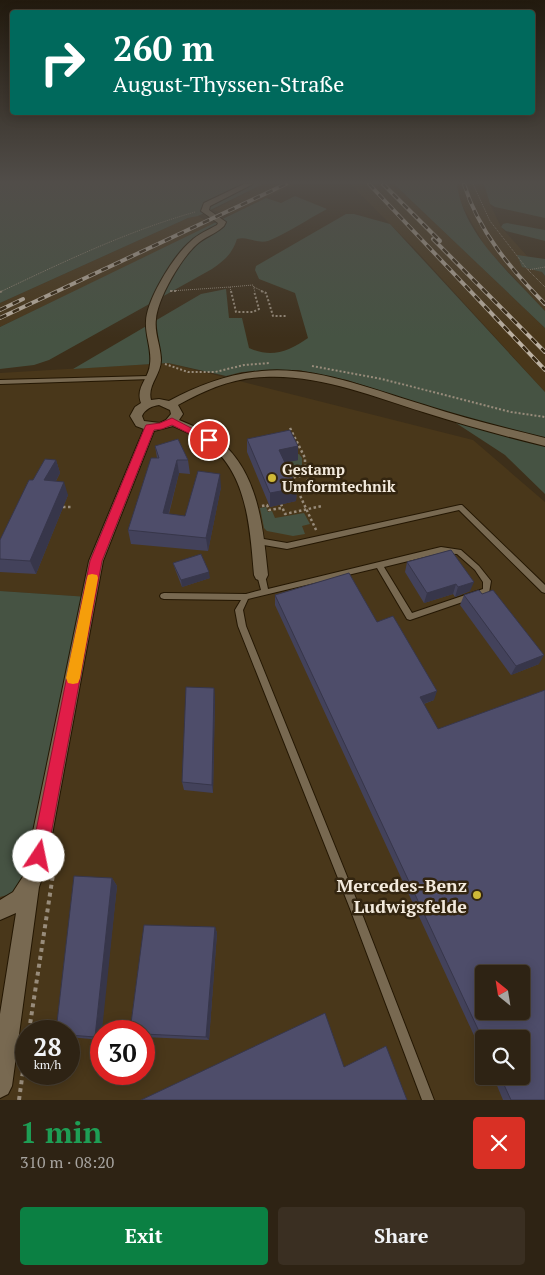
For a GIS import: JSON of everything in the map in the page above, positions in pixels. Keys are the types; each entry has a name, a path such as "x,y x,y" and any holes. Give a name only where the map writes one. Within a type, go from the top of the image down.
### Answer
{"street":[{"path":"146,404 143,396 156,363 151,318 161,292 188,248 204,235"},
{"path":"170,404 200,388 228,379 264,374 299,374 338,382 456,419 545,442"},
{"path":"159,402 170,404 174,407 177,414 172,421 162,426 150,427 140,423 136,416 139,410 146,404 159,402"},
{"path":"172,421 205,437 225,452 236,466 247,489 258,541 262,575"},
{"path":"0,1086 30,889 36,867 96,561 150,427"},
{"path":"0,910 13,904 30,889"}],"lane":[{"path":"0,382 149,378"},
{"path":"258,541 287,546 460,507 545,590"},
{"path":"164,596 246,597 265,592 442,550 459,552 477,568 487,581 486,591 410,617 379,565"},
{"path":"262,575 265,592"},
{"path":"246,597 239,610 242,626 354,906 428,1100"}],"path":[{"path":"0,292 55,266 130,235"},
{"path":"501,235 528,270 545,287"},
{"path":"528,270 545,267"},
{"path":"161,292 254,286 266,293 273,316 286,316"},
{"path":"230,287 235,310 242,313 253,312 259,309 254,286"},
{"path":"290,428 305,458 305,475 310,483"},
{"path":"293,442 297,449"},
{"path":"294,452 301,450"},
{"path":"305,475 291,478 320,538"},
{"path":"294,495 299,494"},
{"path":"251,508 267,505 269,510 281,506 285,514 322,506"},
{"path":"63,507 71,507"},
{"path":"31,1020 56,854"},
{"path":"19,1100 21,1085"}],"shaded area":[{"path":"150,235 192,235 0,327 0,303"},
{"path":"401,235 448,235 545,328 545,392"},
{"path":"479,235 508,235 545,276 545,311 486,248"},
{"path":"168,363 473,440 545,502 545,1100 0,1100 0,897 30,889 88,597 0,591 0,373"}],"green space":[{"path":"0,235 150,235 0,303"},
{"path":"189,235 279,235 264,242 245,238 237,239 228,256 212,269 49,360 34,365 0,369 0,327"},
{"path":"309,235 400,235 545,392 545,494 505,455 433,408 347,380 298,370 242,372 226,376 168,363 73,369 201,294 226,289 229,318 242,318 249,348 272,353 286,350 301,343 308,338 295,293 259,279 255,270 256,266"},
{"path":"448,235 478,235 504,268 545,311 545,328"},
{"path":"523,235 545,235 545,241"},
{"path":"517,255 545,259 545,276 542,272 522,267"},
{"path":"299,454 302,458 302,475 290,477 279,464 298,460 295,455"},
{"path":"266,507 268,512 272,511 275,518 304,513 310,524 302,526 305,534 293,536 267,531 264,528 260,508"},
{"path":"0,591 89,597 30,889 0,897"}],"building":[{"path":"290,430 298,446 279,450 297,488 270,493 247,439"},
{"path":"178,439 188,460 177,460 163,513 185,516 198,471 220,474 206,538 128,530 151,458 159,458 155,446"},
{"path":"45,459 56,460 44,480 64,482 30,561 0,559 0,540 29,480 33,480"},
{"path":"451,550 474,582 458,587 456,584 427,593 407,562"},
{"path":"201,554 209,572 181,580 173,563"},
{"name":"Mercedes-Benz Ludwigsfelde","path":"349,573 377,622 393,616 437,691 420,697 438,729 545,690 545,1100 511,1100 504,1085 530,1085 530,1030 478,1030 275,595"},
{"path":"479,590 482,594 493,590 544,655 516,666 464,595"},
{"path":"186,687 214,688 212,785 182,782"},
{"path":"74,876 112,878 97,1020 90,1020 90,1037 80,1036 80,1020 57,1020"},
{"path":"144,925 215,927 206,1037 155,1035 155,1020 131,1020"},
{"path":"325,1013 344,1067 386,1046 407,1100 141,1100"}],"railway":[{"path":"0,318 176,235"},
{"path":"418,235 545,370"},
{"path":"434,235 440,241"},
{"path":"488,235 508,263 545,304"},
{"path":"433,239 545,352"},
{"path":"0,310 23,299"}],"slow traffic":[{"path":"73,678 92,578"}],"place":[{"name":"Gestamp Umformtechnik","path":"272,478"},
{"name":"Mercedes-Benz Ludwigsfelde","path":"477,895"}],"route":[{"path":"39,856 96,561 150,427 162,426 172,421 209,440"}]}
